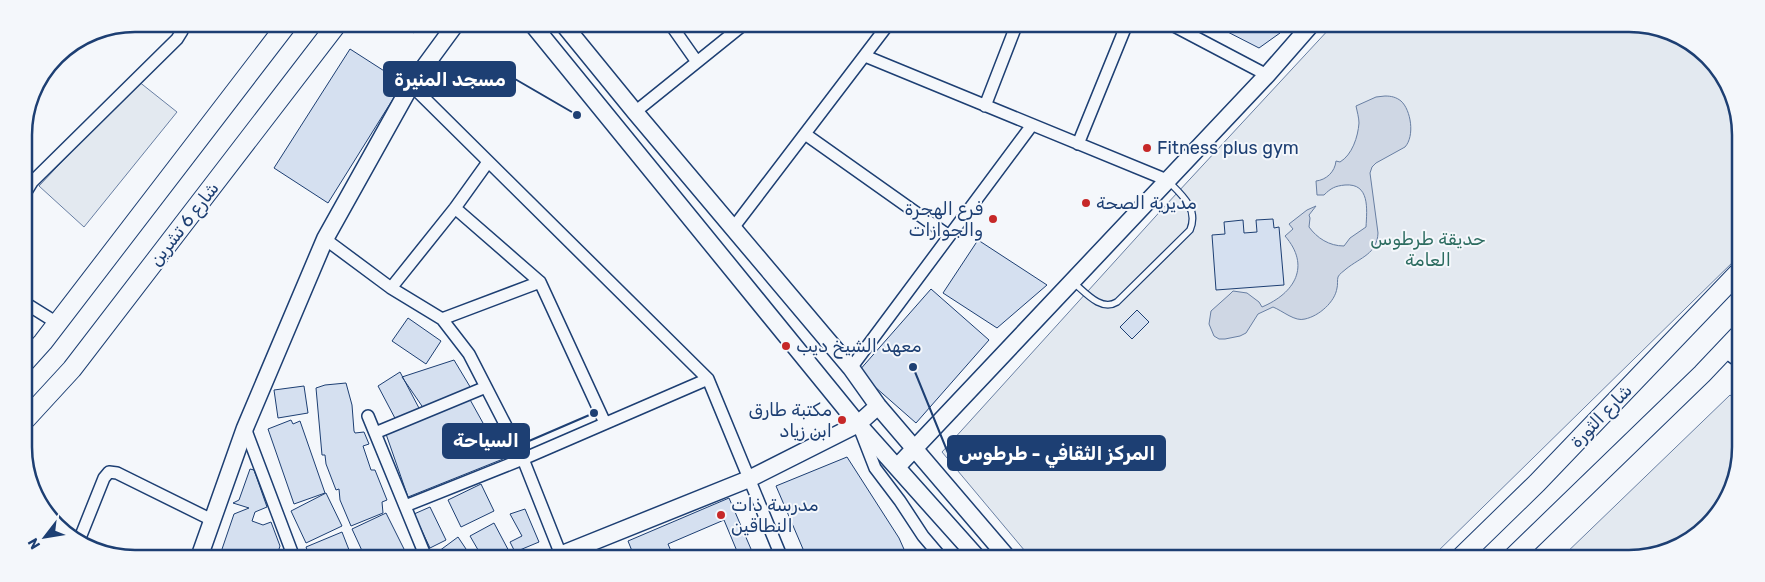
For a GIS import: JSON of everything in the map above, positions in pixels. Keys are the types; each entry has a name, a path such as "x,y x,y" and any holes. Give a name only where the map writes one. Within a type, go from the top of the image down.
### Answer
{"main road":[{"path":"897,467 1267,75 1304,32"},
{"path":"32,354 280,33"},
{"name":"شارع 6 تشرين","path":"32,412 72,369 330,33"},
{"path":"202,550 245,428 325,239 411,85 449,33"},
{"path":"539,33 858,424 970,549"},
{"path":"570,33 851,368 878,406 1001,549"},
{"name":"شارع الثورة","path":"1469,549 1537,483 1732,279"},
{"path":"1521,549 1695,381 1731,356"},
{"path":"573,550 749,479 858,424 878,406"}],"street":[{"path":"733,228 882,32"},
{"path":"985,106 1014,32"},
{"path":"1078,144 1123,32"},
{"path":"1186,32 1267,75"},
{"path":"33,173 177,39 180,33"},
{"path":"676,33 697,62"},
{"path":"635,112 734,33"},
{"path":"865,56 1167,180"},
{"path":"411,85 708,379 778,550"},
{"path":"851,368 1032,125"},
{"path":"805,134 949,236"},
{"path":"391,288 455,208 488,162"},
{"path":"455,208 540,282 605,423"},
{"path":"325,239 391,288 442,319 470,354 523,459 558,550"},
{"path":"442,319 540,282"},
{"path":"32,308 57,324"},
{"path":"405,506 523,459 708,379"},
{"path":"375,433 486,387"},
{"path":"368,416 423,550"},
{"path":"858,424 875,468 934,549"},
{"path":"245,428 291,550"},
{"path":"82,534 104,478 109,472 117,473 212,520"}],"lane":[{"path":"1073,282 1104,306 1111,306 1190,230 1193,224 1194,213 1180,192 1167,180"}],"green space":[{"name":"حديقة طرطوس العامة","path":"1326,32 1643,33 1675,43 1687,50 1707,68 1722,90 1732,122 1732,263 1440,549 1024,549 942,452 1165,206"},
{"path":"138,81 177,112 84,227 39,186"},
{"path":"1730,395 1732,396 1732,460 1729,473 1719,498 1697,524 1669,542 1649,548 1570,549"}],"shaded area":[{"path":"1385,96 1401,101 1407,110 1411,130 1405,147 1376,163 1370,173 1378,233 1375,246 1339,275 1336,293 1326,308 1316,315 1301,320 1273,307 1258,314 1246,333 1240,336 1219,339 1214,336 1209,324 1211,311 1233,291 1247,293 1259,302 1262,307 1274,301 1291,286 1296,278 1297,258 1293,247 1285,236 1293,229 1289,224 1307,210 1316,206 1309,215 1309,227 1320,238 1333,245 1344,246 1350,238 1366,227 1365,198 1359,188 1353,185 1342,185 1333,188 1324,195 1317,195 1316,181 1329,175 1334,169 1336,161 1340,162 1351,150 1356,140 1359,123 1356,106 1376,97"}],"building":[{"path":"1228,32 1280,33 1259,48"},
{"path":"350,49 403,83 328,203 274,168"},
{"path":"1273,219 1274,228 1279,227 1284,285 1216,290 1212,235 1225,234 1224,222 1243,220 1244,233 1257,232 1256,220"},
{"path":"978,240 1047,285 997,328 943,293"},
{"path":"931,289 989,340 916,423 858,372"},
{"path":"1137,310 1149,322 1132,339 1120,327"},
{"path":"408,318 441,341 426,364 392,341"},
{"path":"454,360 472,390 424,409 402,377"},
{"path":"400,372 420,410 397,422 378,386"},
{"path":"346,383 352,405 354,431 355,433 364,432 369,444 363,446 371,470 375,470 387,500 382,502 383,513 351,526 340,500 339,489 336,490 326,464 325,455 322,455 316,388"},
{"path":"304,386 308,413 278,418 274,390"},
{"path":"468,396 503,459 408,497 386,434"},
{"path":"291,420 293,424 300,421 325,493 294,504 268,429"},
{"path":"847,457 899,538 904,549 803,550 776,486"},
{"path":"250,469 254,470 267,507 255,512 252,521 263,525 271,522 280,546 279,550 222,550 234,514 249,508 233,503 239,500"},
{"path":"481,484 494,511 461,527 448,500"},
{"path":"326,493 342,526 306,543 291,511"},
{"path":"729,498 751,550 736,550 724,520 668,544 670,550 631,550 628,541"},
{"path":"430,507 446,540 430,548 414,514"},
{"path":"525,509 539,542 520,550 514,550 510,542 522,536 510,514"},
{"path":"386,513 404,550 362,550 352,529"},
{"path":"494,523 508,550 478,550 470,536"},
{"path":"342,532 349,550 307,550 306,547"},
{"path":"458,537 467,550 441,550"}],"place":[{"name":"مسجد المنيرة","path":"577,115"},
{"name":"Fitness plus gym","path":"1147,148"},
{"name":"مديرية الصحة","path":"1086,203"},
{"name":"فرع الهجرة والجوازات","path":"993,219"},
{"name":"معهد الشيخ ديب","path":"786,346"},
{"name":"المركز الثقافي - طرطوس","path":"913,367"},
{"name":"السياحة","path":"594,413"},
{"name":"مكتبة طارق ابن زياد","path":"842,420"},
{"name":"مدرسة ذات النطاقين","path":"721,515"}]}
